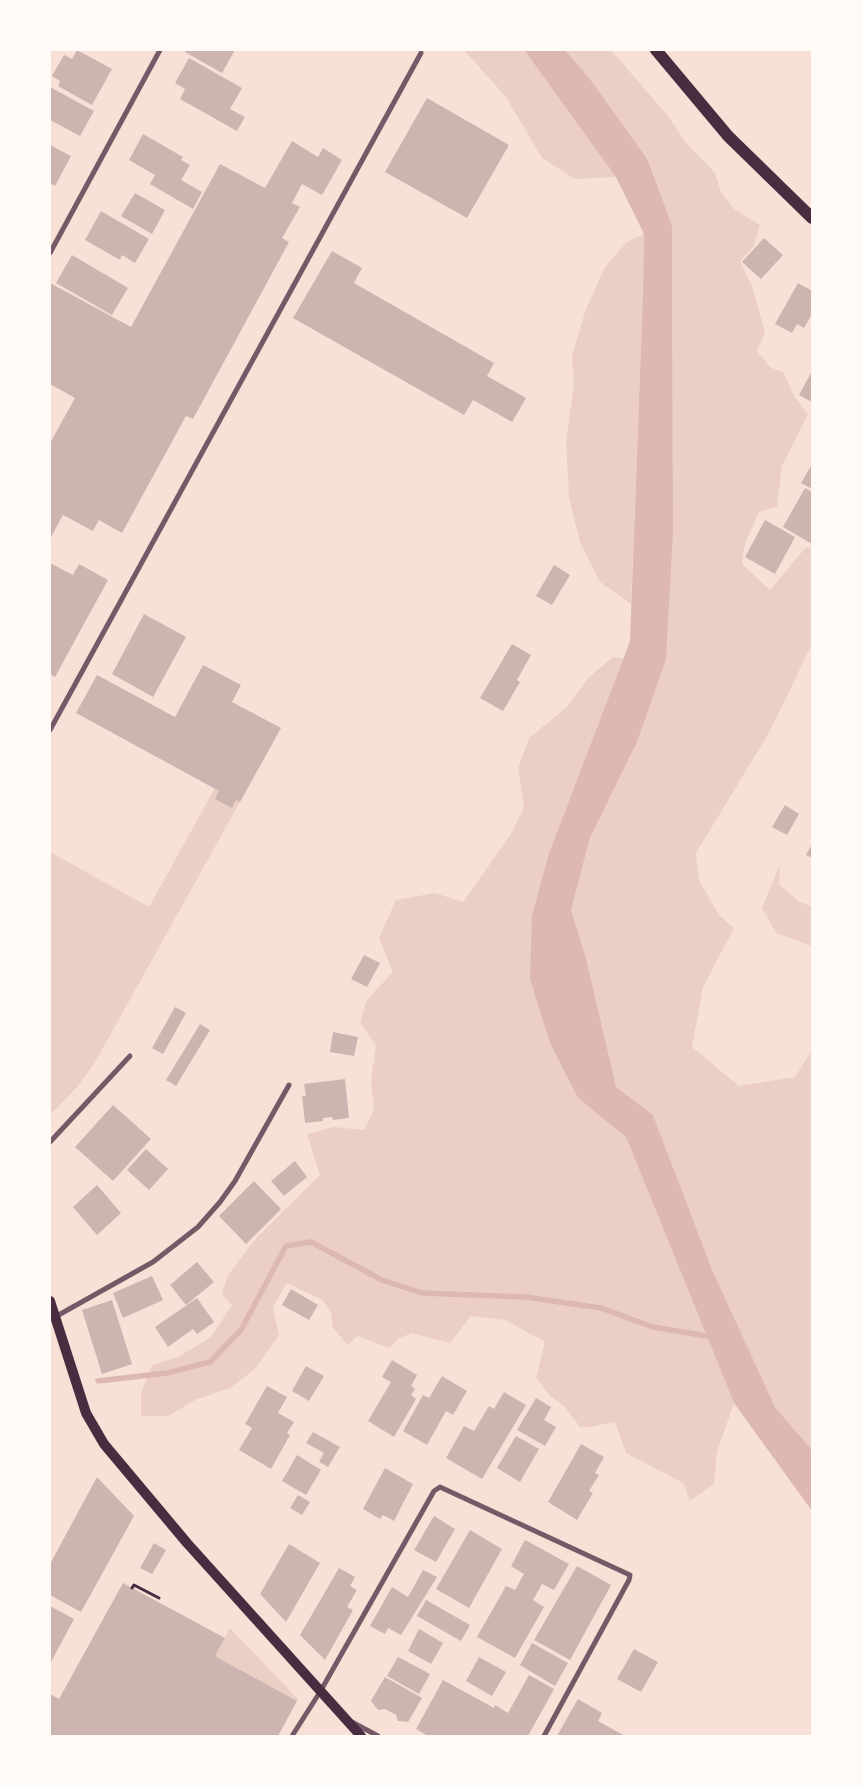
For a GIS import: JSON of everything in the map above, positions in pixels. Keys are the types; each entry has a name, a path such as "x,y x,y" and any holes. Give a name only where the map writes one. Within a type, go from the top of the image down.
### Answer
{"main road":[{"path":"656,50 728,136 812,218"},
{"path":"50,1301 86,1413 104,1444 187,1543 361,1736"}],"street":[{"path":"50,253 160,50"},
{"path":"50,730 421,53"},
{"path":"50,1142 130,1056"},
{"path":"55,1317 153,1262 198,1227 235,1181 289,1085"},
{"path":"292,1736 320,1692 434,1491 440,1487 630,1575 544,1736"},
{"path":"344,1718 378,1736"}],"path":[{"path":"132,1588 134,1585 159,1598"}],"shaded area":[{"path":"464,50 524,50 616,177 575,179 542,158 506,97"},
{"path":"524,50 565,50 589,78 648,160 672,226 673,534 666,659 637,742 590,838 571,910 586,958 616,1087 653,1115 713,1272 775,1407 812,1450 812,1511 734,1403 626,1137 578,1098 550,1043 530,979 532,915 549,853 630,641 644,234 616,177"},
{"path":"565,50 611,50 668,116 687,144 715,173 721,192 734,209 760,225 754,246 740,261 752,286 765,332 757,351 770,367 784,373 794,396 808,414 782,466 777,507 759,512 745,543 742,564 770,590 806,547 812,550 812,644 770,731 696,853 699,880 719,915 734,928 703,987 692,1047 739,1086 795,1077 812,1050 812,1450 775,1407 713,1272 653,1115 616,1088 586,958 571,910 590,838 637,742 673,534 672,227 648,159"},
{"path":"644,234 631,604 600,582 580,542 569,498 566,441 574,384 572,356 586,309 605,267 627,242"},
{"path":"613,657 623,659 549,853 532,915 578,1098 626,1137 734,1403 717,1452 714,1484 690,1501 683,1483 626,1453 615,1422 580,1427 565,1407 550,1396 536,1378 545,1342 505,1320 471,1316 450,1343 412,1333 400,1338 389,1348 358,1336 348,1345 333,1328 331,1313 323,1300 287,1283 273,1307 279,1335 255,1369 230,1388 195,1400 168,1416 141,1416 141,1393 152,1365 178,1357 211,1337 232,1305 222,1294 228,1275 257,1237 320,1175 307,1134 334,1127 364,1130 374,1110 371,1080 376,1046 360,1022 367,1000 393,972 379,938 396,900 435,893 463,902 511,834 524,807 518,768 529,738 567,707 588,678"},
{"path":"215,788 240,802 94,1064 77,1087 50,1115 50,852 149,907"},
{"path":"780,864 779,884 798,901 812,907 812,946 776,933 762,908"},
{"path":"230,1628 298,1699 297,1701 215,1656"}],"building":[{"path":"77,50 112,69 92,105 58,86 60,81 52,76 64,55 72,59"},
{"path":"186,50 235,50 222,73 185,52"},
{"path":"189,58 242,88 230,109 245,117 237,131 180,99 185,89 175,83"},
{"path":"50,87 94,111 80,136 50,120"},
{"path":"427,98 509,145 467,218 385,172"},
{"path":"143,134 183,157 181,160 190,165 181,180 202,192 193,209 150,184 155,175 129,160"},
{"path":"292,141 318,157 323,148 342,160 322,195 302,184 292,203 300,207 282,238 289,242 193,419 186,416 122,533 99,520 93,531 63,515 50,539 50,443 75,398 50,384 50,283 131,327 220,164 265,188"},
{"path":"50,145 71,156 55,186 50,183"},
{"path":"135,193 165,210 152,234 121,216"},
{"path":"101,211 149,239 135,263 122,255 120,260 85,240"},
{"path":"764,238 783,255 761,279 742,262"},
{"path":"332,251 362,268 354,283 494,363 487,376 526,398 512,422 473,400 464,415 293,318"},
{"path":"72,255 128,288 112,315 56,283"},
{"path":"798,283 812,291 812,314 804,328 797,324 792,333 775,324"},
{"path":"812,371 812,402 799,395"},
{"path":"812,464 812,489 801,483"},
{"path":"805,488 812,492 812,544 783,527"},
{"path":"765,520 795,537 775,574 745,557"},
{"path":"50,563 73,575 79,564 108,580 55,677 50,674"},
{"path":"554,565 570,575 552,605 536,596"},
{"path":"144,614 186,637 153,697 112,674"},
{"path":"512,644 531,655 517,680 520,682 503,711 480,698"},
{"path":"203,665 241,685 232,702 281,728 240,802 236,800 232,808 215,799 219,791 76,713 97,675 175,717"},
{"path":"785,805 799,814 787,835 772,827"},
{"path":"812,844 812,858 806,855"},
{"path":"364,955 380,963 367,987 351,979"},
{"path":"175,1007 186,1013 163,1054 152,1048"},
{"path":"200,1024 210,1030 176,1086 166,1080"},
{"path":"333,1032 358,1037 354,1056 330,1052"},
{"path":"345,1079 349,1118 333,1120 332,1117 323,1118 323,1121 305,1123 302,1096 306,1096 304,1084"},
{"path":"113,1105 151,1139 113,1181 75,1147"},
{"path":"146,1149 168,1169 149,1190 127,1170"},
{"path":"295,1161 307,1177 284,1196 271,1181"},
{"path":"254,1181 281,1209 246,1244 219,1216"},
{"path":"97,1185 121,1213 97,1235 73,1207"},
{"path":"197,1262 214,1282 186,1305 170,1285"},
{"path":"152,1276 163,1300 123,1318 113,1293"},
{"path":"291,1289 318,1305 309,1320 282,1305"},
{"path":"197,1298 214,1322 197,1334 193,1329 168,1347 155,1327"},
{"path":"112,1300 132,1364 102,1374 82,1310"},
{"path":"392,1360 417,1375 411,1386 415,1389 411,1395 416,1399 394,1437 368,1421 391,1382 382,1377"},
{"path":"306,1366 324,1376 309,1401 292,1391"},
{"path":"442,1376 467,1391 453,1415 446,1411 427,1445 403,1431 423,1395 429,1398"},
{"path":"267,1386 287,1397 278,1413 294,1422 287,1433 290,1435 271,1469 239,1450 252,1428 245,1424"},
{"path":"504,1392 526,1405 482,1479 446,1458 464,1426 474,1431 489,1406 494,1409"},
{"path":"536,1398 551,1407 544,1420 556,1427 545,1446 517,1430"},
{"path":"313,1432 340,1447 328,1467 319,1462 324,1453 306,1443"},
{"path":"516,1436 539,1449 520,1482 497,1468"},
{"path":"581,1444 604,1457 595,1473 599,1475 589,1491 593,1493 577,1520 548,1502"},
{"path":"297,1455 321,1470 306,1495 282,1481"},
{"path":"385,1468 413,1484 394,1521 383,1515 380,1519 363,1509"},
{"path":"97,1477 134,1516 81,1612 50,1595 50,1564"},
{"path":"298,1495 310,1502 302,1515 290,1508"},
{"path":"434,1516 455,1529 436,1562 414,1550"},
{"path":"470,1530 502,1549 469,1608 436,1589"},
{"path":"525,1540 569,1564 554,1590 542,1584 533,1600 544,1607 515,1658 477,1637 506,1586 515,1590 524,1574 511,1566"},
{"path":"154,1543 166,1550 152,1574 140,1568"},
{"path":"289,1544 320,1563 286,1622 260,1594"},
{"path":"577,1566 611,1585 570,1660 534,1640"},
{"path":"339,1568 355,1577 350,1586 357,1590 347,1607 353,1610 325,1660 300,1635"},
{"path":"423,1570 437,1577 401,1635 388,1628 385,1634 370,1626 392,1587 408,1597"},
{"path":"123,1583 225,1638 215,1656 297,1701 278,1736 50,1736 50,1694 59,1699"},
{"path":"426,1600 470,1625 461,1641 417,1616"},
{"path":"50,1606 74,1619 50,1664"},
{"path":"419,1629 443,1643 431,1664 408,1651"},
{"path":"532,1643 568,1663 555,1686 520,1665"},
{"path":"634,1649 658,1662 641,1692 617,1679"},
{"path":"398,1657 430,1674 419,1694 387,1676"},
{"path":"479,1657 506,1672 492,1696 466,1681"},
{"path":"529,1675 554,1689 528,1736 428,1736 416,1729 443,1680 494,1708 495,1705 508,1713"},
{"path":"385,1677 422,1698 408,1722 398,1721 396,1715 385,1709 378,1710 371,1701"},
{"path":"578,1699 602,1713 598,1721 625,1736 557,1736"}],"waterway":[{"path":"98,1381 167,1373 210,1362 241,1330 286,1246 311,1242 382,1280 422,1293 525,1297 601,1308 653,1327 713,1337"}]}
